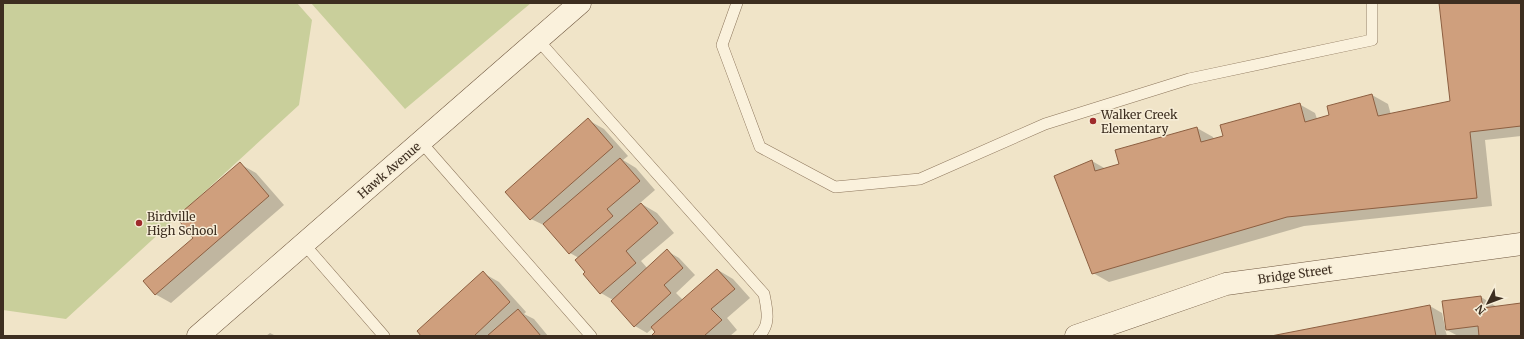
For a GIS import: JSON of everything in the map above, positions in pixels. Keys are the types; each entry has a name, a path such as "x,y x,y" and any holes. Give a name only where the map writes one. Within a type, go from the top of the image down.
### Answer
{"street":[{"name":"Hawk Avenue","path":"198,336 580,3"},
{"name":"Bridge Street","path":"1076,336 1226,284 1521,244"}],"lane":[{"path":"737,3 722,45 760,147 835,187 920,179 1045,124 1188,78 1372,40 1372,3"},
{"path":"538,40 764,294 768,315 763,332 759,336"},
{"path":"421,142 591,336"},
{"path":"304,244 384,336"}],"green space":[{"name":"Birdville High School","path":"3,3 297,3 312,20 299,105 66,319 3,310"},
{"path":"311,3 531,3 405,109"}],"building":[{"path":"1439,3 1521,3 1521,126 1470,132 1477,198 1287,217 1092,274 1054,176 1092,160 1095,171 1119,164 1115,150 1197,127 1201,142 1223,136 1220,125 1300,103 1305,122 1329,115 1327,106 1372,94 1378,116 1450,101"},
{"path":"588,118 613,147 530,220 505,192"},
{"path":"620,158 640,181 607,209 613,216 569,254 543,224"},
{"path":"240,162 269,196 155,295 143,281 193,238 176,217"},
{"path":"641,203 658,223 626,251 636,263 600,294 583,274 585,272 575,260"},
{"path":"667,249 683,268 664,285 671,293 634,327 611,301"},
{"path":"717,269 735,289 711,309 722,320 704,336 651,336 655,332 651,327"},
{"path":"483,271 510,302 474,336 421,336 417,331"},
{"path":"1481,296 1483,308 1521,303 1521,336 1479,336 1478,326 1446,330 1442,301"},
{"path":"1430,305 1436,336 1271,336"},
{"path":"518,309 541,336 487,336"}],"place":[{"name":"Walker Creek Elementary","path":"1093,121"},
{"name":"Birdville High School","path":"139,223"}]}
